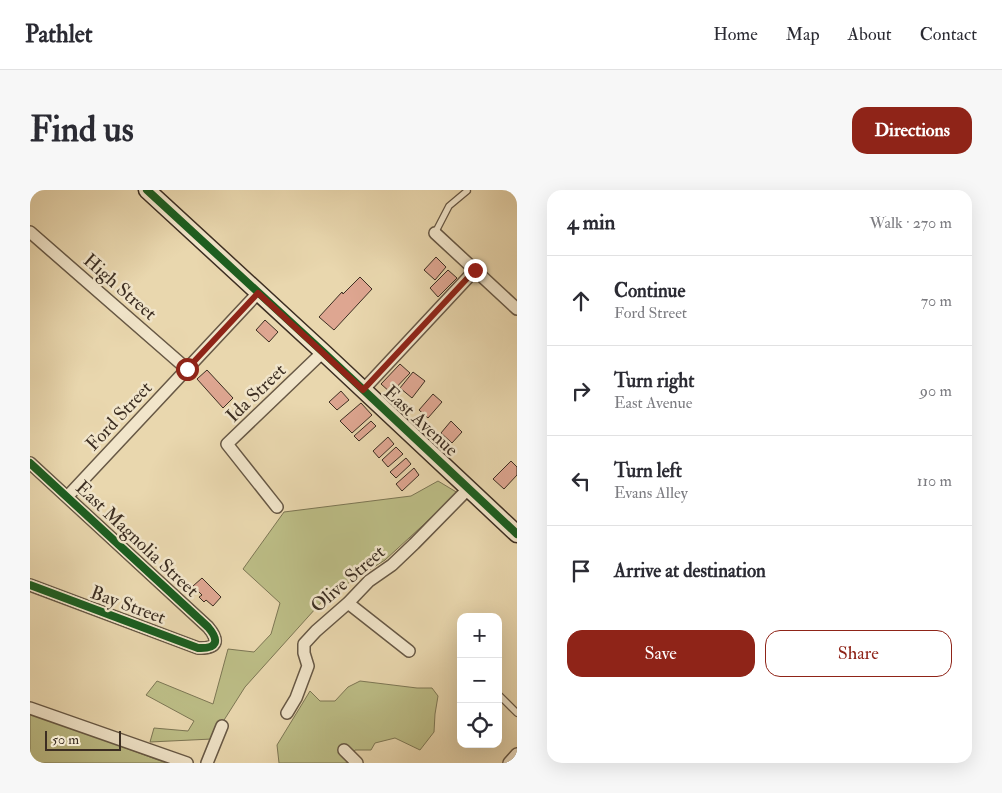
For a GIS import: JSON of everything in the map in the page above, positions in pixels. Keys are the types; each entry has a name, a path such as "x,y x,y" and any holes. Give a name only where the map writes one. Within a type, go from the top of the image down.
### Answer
{"street":[{"name":"East Avenue","path":"148,190 517,534"},
{"name":"High Street","path":"30,232 187,369"},
{"path":"435,233 517,309"},
{"path":"363,390 475,270"},
{"name":"Ford Street","path":"67,497 258,293"},
{"name":"Ida Street","path":"277,507 227,444 323,352"},
{"name":"East Magnolia Street","path":"30,463 208,627 215,637 214,644"},
{"name":"Olive Street","path":"287,713 296,698 308,666 304,653 304,644 369,581 392,565 469,488"},
{"name":"Bay Street","path":"30,586 198,648 208,649 214,644"},
{"path":"348,603 409,651"},
{"path":"30,708 187,763"},
{"path":"208,763 222,726"},
{"path":"344,750 357,763"},
{"path":"509,763 517,754"}],"lane":[{"path":"435,233 449,206 467,191"},
{"path":"502,698 517,713"}],"green space":[{"path":"438,481 458,493 385,560 325,598 245,687 212,739 150,742 154,728 188,731 194,721 146,695 157,681 213,704 228,649 254,652 271,634 280,603 243,569 284,512 411,496"},
{"path":"360,681 432,688 438,696 434,732 420,750 395,738 375,743 371,750 355,750 346,763 279,763 277,745 310,691 320,701 335,701 348,687"},
{"path":"30,712 166,763 30,763"}],"building":[{"path":"436,257 446,267 435,280 424,270"},
{"path":"448,270 457,278 438,297 430,288"},
{"path":"360,277 372,289 334,330 319,317 342,292 343,294"},
{"path":"265,320 278,332 269,342 256,330"},
{"path":"400,364 410,373 391,393 381,384"},
{"path":"207,370 233,398 223,408 197,379"},
{"path":"413,372 425,381 412,398 400,388"},
{"path":"341,391 349,400 337,410 329,402"},
{"path":"433,394 442,402 428,418 419,410"},
{"path":"361,403 372,415 352,433 340,421"},
{"path":"371,421 376,426 359,441 354,436"},
{"path":"451,421 462,432 452,443 441,433"},
{"path":"388,437 394,444 379,458 373,451"},
{"path":"396,447 403,454 388,467 382,460"},
{"path":"406,458 411,464 396,478 390,472"},
{"path":"511,461 517,467 517,475 504,489 493,479"},
{"path":"414,468 419,475 402,491 396,484"},
{"path":"202,578 221,597 213,606 206,600 204,602 199,597 202,595 193,586"}],"cycle path":[{"path":"147,190 517,534"},
{"path":"30,463 208,627 214,636 215,643 209,647 198,648 30,585"}],"route":[{"path":"187,369 258,293 363,390 475,270"}]}
